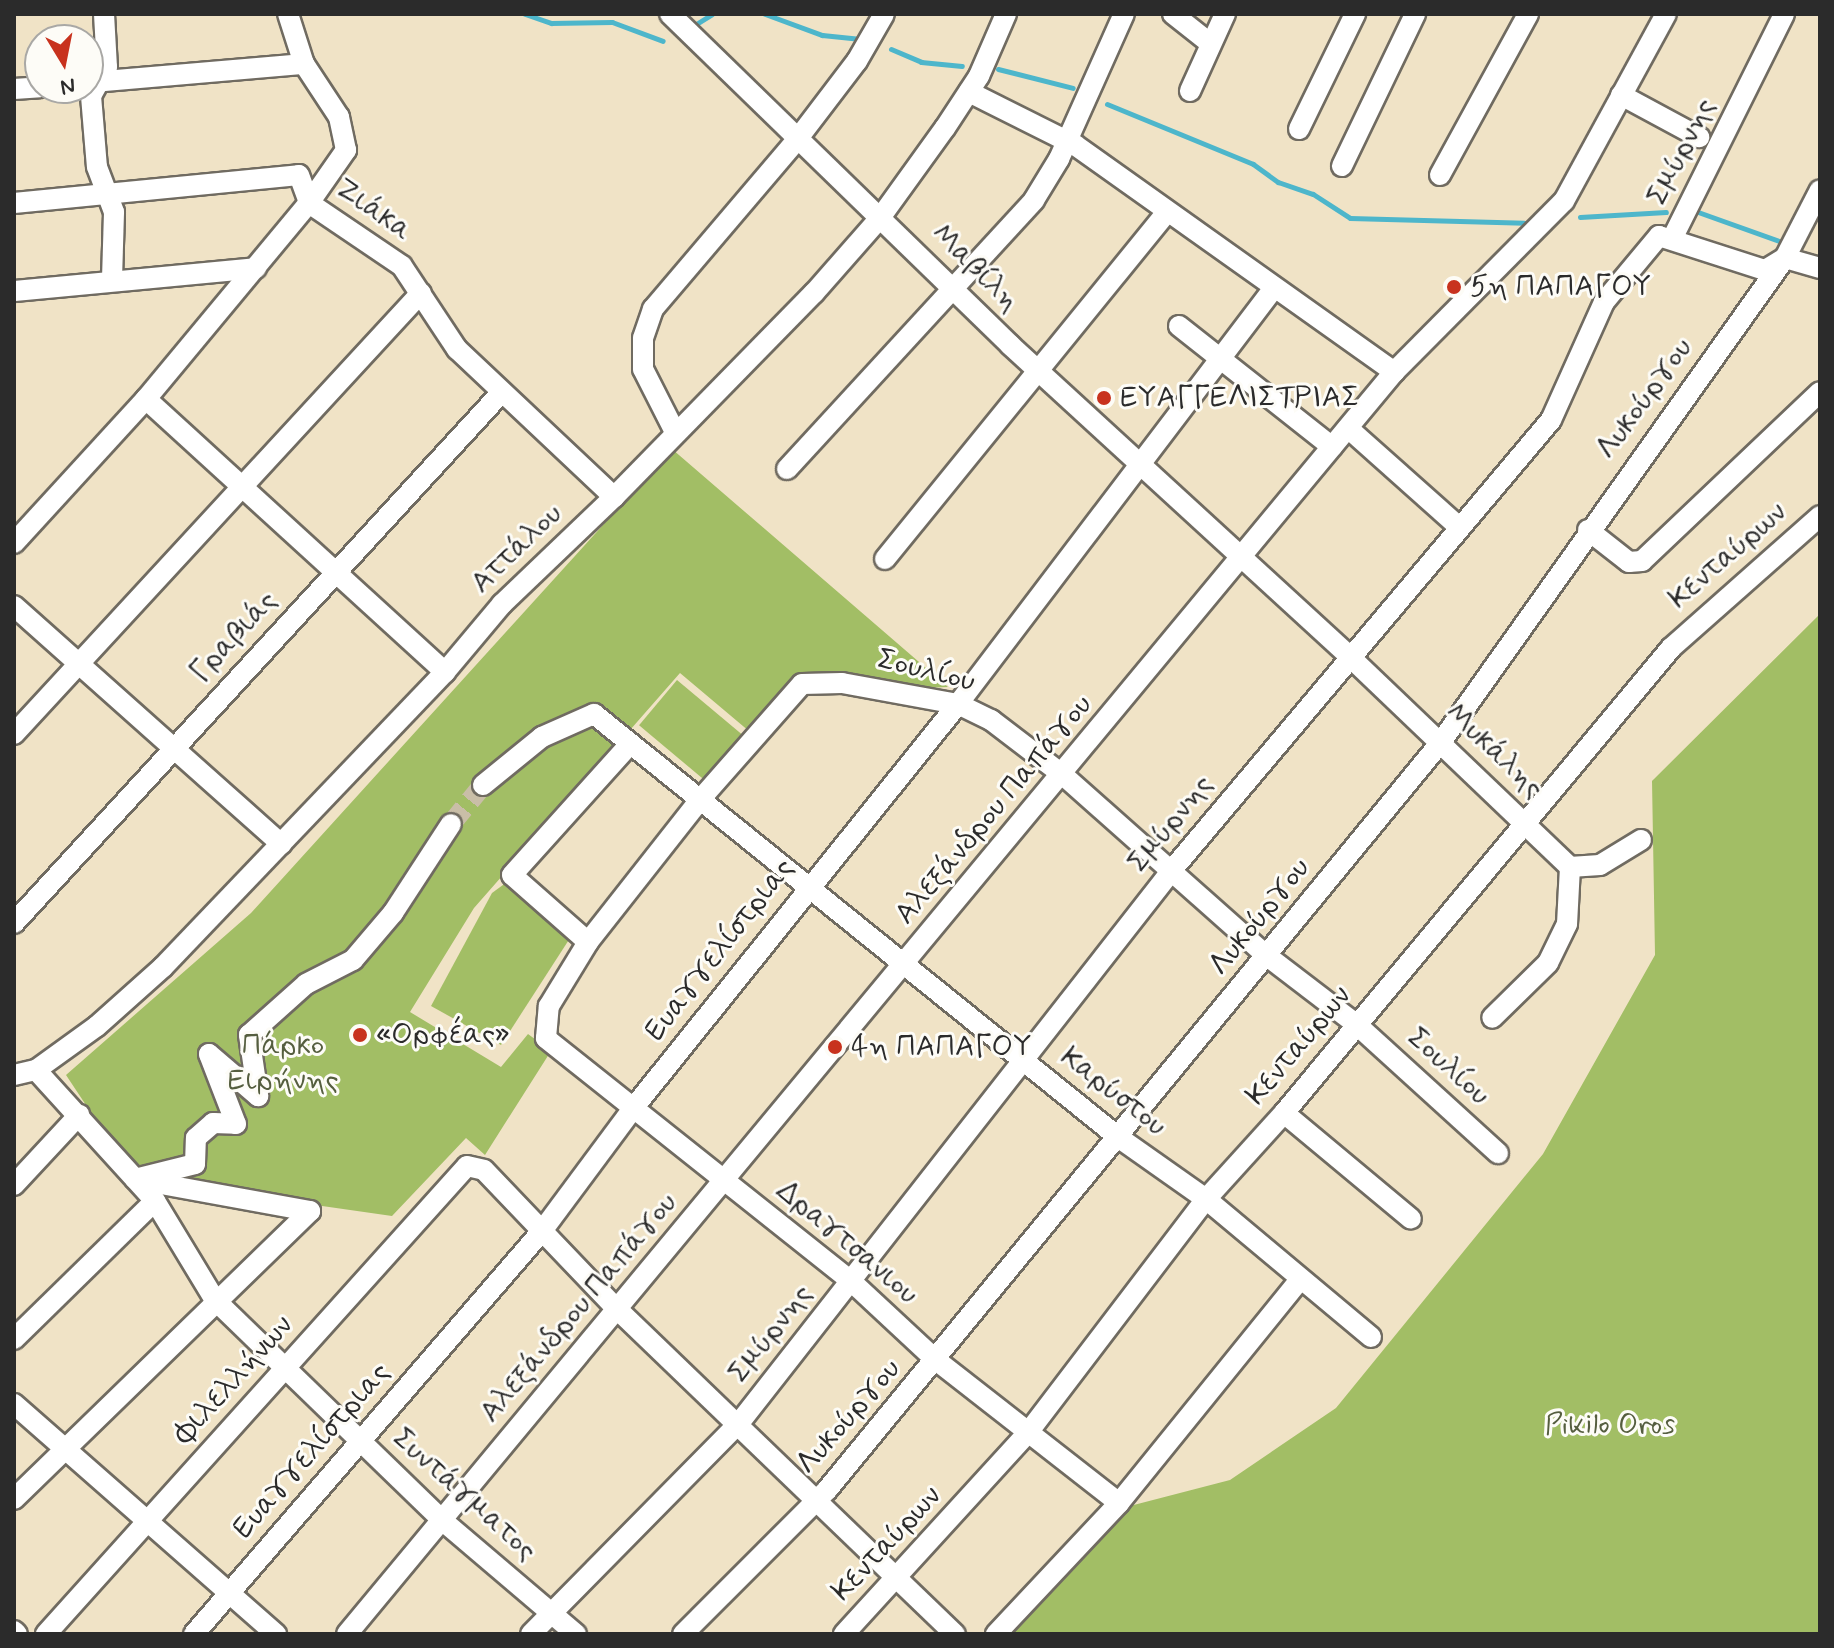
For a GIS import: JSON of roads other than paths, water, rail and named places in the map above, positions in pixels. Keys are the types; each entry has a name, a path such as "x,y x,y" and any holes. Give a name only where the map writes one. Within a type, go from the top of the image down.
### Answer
{"street":[{"path":"104,14 108,62 104,68"},
{"path":"14,543 146,399 309,203 346,150 345,135 326,92 304,64 288,14"},
{"name":"Μαβίλη","path":"670,14 796,141 1244,558"},
{"path":"675,432 643,369 647,323 678,275 796,141 857,61 884,14"},
{"name":"Αττάλου","path":"14,1075 36,1070 97,1026 163,967 445,672 502,604 614,497 814,293 880,218 969,92 1006,14"},
{"path":"787,469 1034,200 1068,140 1124,14"},
{"path":"1173,14 1211,44"},
{"path":"1190,91 1225,14"},
{"path":"1299,129 1355,14"},
{"path":"1342,166 1415,14"},
{"path":"1440,175 1528,14"},
{"name":"Αλεξάνδρου Παπάγου","path":"347,1634 1244,558 1394,372 1564,201 1666,14"},
{"name":"Σμύρνης","path":"531,1634 740,1422 1172,870 1458,526 1551,420 1604,302 1659,236 1672,239 1784,14"},
{"path":"104,81 304,64"},
{"path":"969,92 1068,140 1166,213 1394,372"},
{"path":"1621,95 1699,137"},
{"path":"92,104 97,167 114,212 112,281"},
{"name":"Ζιάκα","path":"14,203 299,175 309,203 402,266 457,349 614,497"},
{"name":"Λυκούργου","path":"683,1634 816,1501 937,1361 1441,742 1588,530 1785,258 1820,190"},
{"path":"885,559 1042,372 1166,213"},
{"path":"1672,239 1765,270 1785,258 1820,268"},
{"path":"14,291 256,268"},
{"name":"Ευαγγελίστριας","path":"194,1634 542,1231 635,1106 958,704 1274,288"},
{"path":"14,734 421,293"},
{"path":"1179,326 1332,447"},
{"path":"1588,530 1629,562 1642,561 1820,392"},
{"name":"Γραβιάς","path":"14,923 501,393"},
{"path":"146,399 445,672"},
{"path":"1348,428 1458,526"},
{"name":"Κενταύρων","path":"844,1634 1030,1430 1206,1199 1284,1113 1671,648 1820,516"},
{"name":"Μυκάλης","path":"1244,558 1570,867"},
{"path":"14,606 281,844"},
{"name":"Σουλίου","path":"698,802 802,684 842,683 958,704 991,720 1063,775 1267,956 1356,1024 1498,1153"},
{"name":"Καρύστου","path":"483,785 542,737 594,714 698,802 906,963 1118,1137 1206,1199 1299,1281 1371,1337"},
{"path":"630,744 512,875 588,942 698,802"},
{"path":"135,1179 195,1164 196,1138 213,1123 236,1124 209,1054 258,1096 249,1035 306,984 353,960 393,913 451,824"},
{"path":"1492,1018 1548,963 1567,924 1570,867 1600,865 1641,840"},
{"name":"Δραγτσανιου","path":"588,942 555,995 544,1025 552,1044 635,1106 851,1281 937,1361 1030,1430 1119,1503"},
{"name":"Συντάγματος","path":"36,1070 155,1201 215,1300 287,1366 442,1520 576,1634"},
{"path":"1284,1113 1411,1219"},
{"path":"14,1185 79,1115"},
{"name":"Φιλελλήνων","path":"46,1634 467,1166 484,1170 542,1231"},
{"path":"14,1499 215,1300 310,1211 135,1179"},
{"path":"14,1339 155,1201"},
{"path":"542,1231 617,1309 740,1422 816,1501 899,1577 955,1634"},
{"path":"996,1634 1119,1503 1299,1281"},
{"path":"14,1404 145,1524 276,1634"}],"waterway":[{"path":"525,14 551,23 612,22 663,41"},
{"path":"693,26 712,14"},
{"path":"765,14 822,35 861,39"},
{"path":"891,49 921,62 962,66"},
{"path":"998,69 1073,88"},
{"path":"1107,104 1253,164 1278,182 1313,194 1350,218 1524,223"},
{"path":"1580,217 1666,212"},
{"path":"1698,212 1779,241"}],"tunnel":[{"path":"451,824 483,785"}],"place":[{"name":"5η ΠΑΠΑΓΟΥ","path":"1454,287"},
{"name":"ΕΥΑΓΓΕΛΙΣΤΡΙΑΣ","path":"1104,398"},
{"name":"«Ορφέας»","path":"360,1035"},
{"name":"4η ΠΑΠΑΓΟΥ","path":"835,1047"}],"park label":[{"name":"Πάρκο Ειρήνης","path":"283,1063"},
{"name":"Pikilo Oros","path":"1610,1425"}]}
